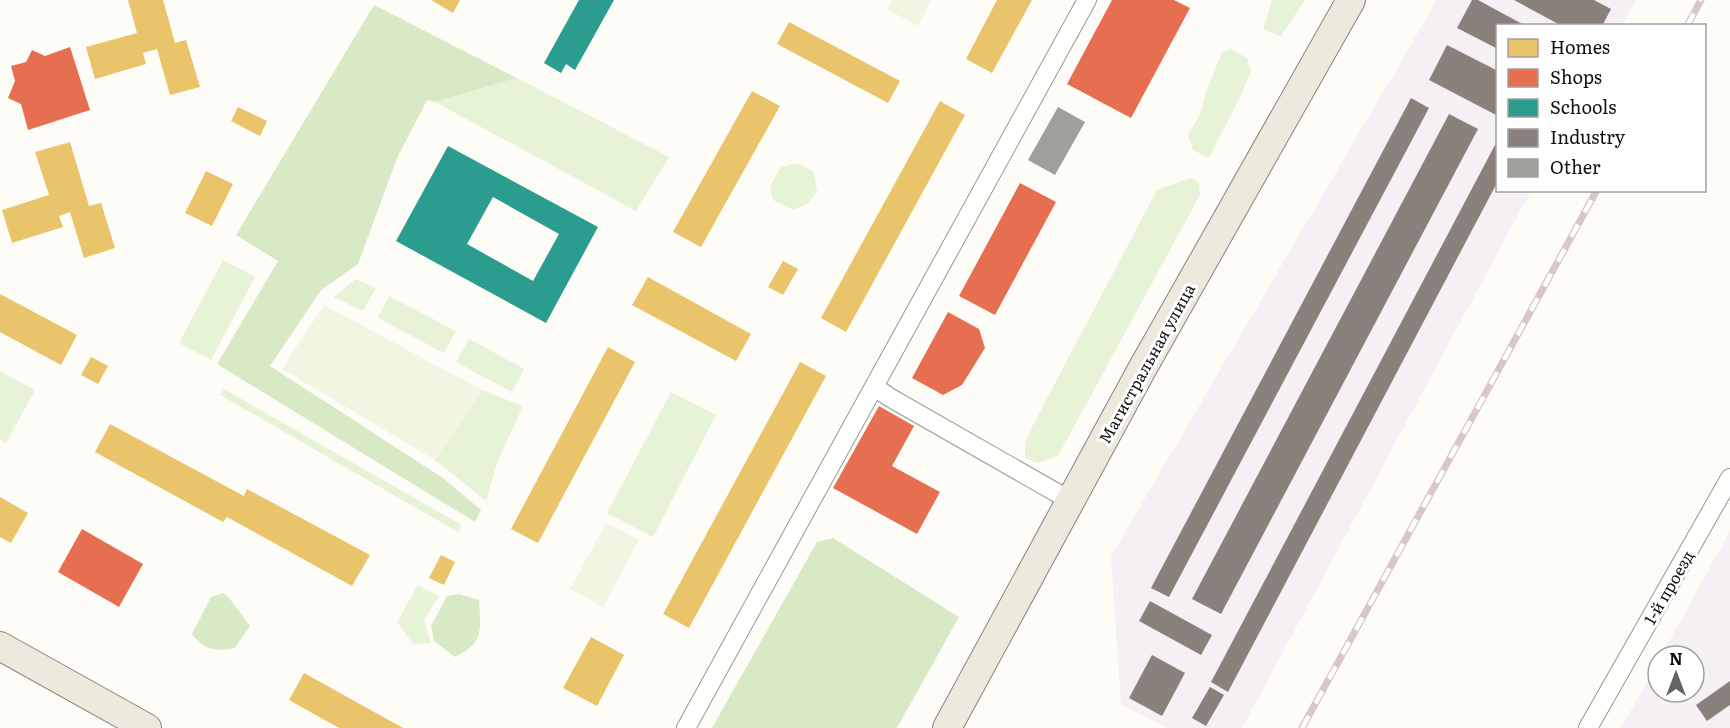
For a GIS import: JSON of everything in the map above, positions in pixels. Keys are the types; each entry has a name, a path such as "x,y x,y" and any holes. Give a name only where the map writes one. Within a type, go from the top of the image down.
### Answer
{"main road":[{"name":"Магистральная улица","path":"946,728 1140,371 1351,0"},
{"path":"0,646 147,728"}],"street":[{"path":"686,728 1087,0"},
{"path":"875,387 1071,501"},
{"name":"1-й проезд","path":"1588,728 1730,478"}],"shaded area":[{"path":"1437,0 1636,0 1623,24 1496,24 1496,192 1530,192 1242,728 1167,728 1121,705 1111,556"},
{"path":"1730,531 1730,728 1621,728 1646,683 1646,704 1706,704 1706,644 1668,644"}],"green space":[{"path":"892,0 931,0 918,26 887,9"},
{"path":"1272,0 1305,0 1281,36 1263,30"},
{"path":"374,5 517,78 435,102 427,100 398,156 358,264 321,290 270,366 443,478 481,510 475,522 217,364 278,261 236,235"},
{"path":"1231,49 1247,58 1251,71 1209,158 1193,150 1188,135 1201,113 1205,95 1222,52"},
{"path":"517,78 669,157 636,211 435,102"},
{"path":"798,163 814,172 817,192 808,203 794,210 773,200 770,186 781,167"},
{"path":"1190,178 1199,182 1200,195 1058,456 1037,463 1025,458 1025,443 1033,425 1157,190"},
{"path":"223,260 255,277 211,360 179,343"},
{"path":"356,279 376,288 363,311 333,297"},
{"path":"389,296 456,331 444,353 378,318"},
{"path":"324,305 482,390 435,460 282,369"},
{"path":"469,339 524,369 512,392 456,362"},
{"path":"0,371 35,390 6,443 0,439"},
{"path":"224,389 462,525 458,532 220,395"},
{"path":"482,390 523,406 497,463 486,501 435,460"},
{"path":"671,392 716,415 653,537 607,513"},
{"path":"606,523 639,540 603,607 570,589"},
{"path":"833,538 959,617 897,728 712,728 817,542"},
{"path":"418,585 439,596 424,620 431,643 413,644 397,622"},
{"path":"223,593 250,626 235,648 216,650 201,644 192,634 211,597"},
{"path":"459,594 479,600 480,627 479,634 471,646 455,657 434,641 431,626 447,596"}],"building: Homes":[{"path":"128,0 163,0 175,43 186,40 200,87 170,95 157,49 143,53 146,64 95,79 86,47 137,33"},
{"path":"431,0 460,0 453,13"},
{"path":"997,0 1032,0 992,73 966,59"},
{"path":"789,22 900,81 888,103 777,44"},
{"path":"752,91 780,106 701,247 673,232"},
{"path":"940,101 965,115 846,332 821,318"},
{"path":"238,107 267,121 260,136 231,121"},
{"path":"70,142 89,206 101,203 115,248 84,258 70,212 59,216 63,227 12,243 2,210 49,195 35,152"},
{"path":"206,171 233,184 212,226 185,213"},
{"path":"783,261 798,269 783,295 768,287"},
{"path":"648,277 751,334 736,361 632,305"},
{"path":"0,294 77,335 61,365 0,332"},
{"path":"608,347 635,362 538,543 511,529"},
{"path":"91,357 108,366 98,384 81,375"},
{"path":"800,362 826,376 689,628 663,614"},
{"path":"110,424 244,496 247,489 370,555 352,586 227,517 223,522 95,452"},
{"path":"0,497 28,513 11,543 0,537"},
{"path":"441,555 455,562 444,585 429,578"},
{"path":"591,637 624,655 597,706 563,688"},
{"path":"304,673 403,728 339,728 289,700"}],"building: Shops":[{"path":"1112,0 1174,0 1190,8 1131,118 1067,84"},
{"path":"70,47 90,110 28,130 21,104 8,98 15,81 11,66 26,62 32,50 45,56"},
{"path":"1020,183 1056,202 995,315 959,296"},
{"path":"948,312 979,329 985,348 962,385 943,395 912,378"},
{"path":"879,406 914,426 892,466 940,492 917,534 833,488"},
{"path":"82,529 143,564 119,607 58,572"}],"building: Schools":[{"path":"579,0 614,0 575,70 566,64 561,73 544,63"},
{"path":"448,146 598,227 546,323 396,241","holes":["493,197 559,234 533,281 467,244"]}],"building: Industry":[{"path":"1472,0 1478,0 1522,24 1496,24 1496,48 1457,28"},
{"path":"1514,0 1594,0 1611,9 1603,24 1558,24"},
{"path":"1447,45 1496,70 1496,115 1429,80"},
{"path":"1411,98 1429,108 1169,597 1151,588"},
{"path":"1449,114 1478,129 1221,614 1192,599"},
{"path":"1495,145 1496,185 1228,692 1211,682"},
{"path":"1150,601 1212,635 1201,655 1139,621"},
{"path":"1152,655 1185,673 1162,716 1129,698"},
{"path":"1730,681 1730,705 1707,721 1696,705 1706,704 1706,698"},
{"path":"1210,687 1224,695 1206,726 1192,718"}],"building: Other":[{"path":"1058,107 1085,122 1055,175 1028,160"}],"railway":[{"path":"1688,24 1701,0"},
{"path":"1302,728 1596,192"}]}
